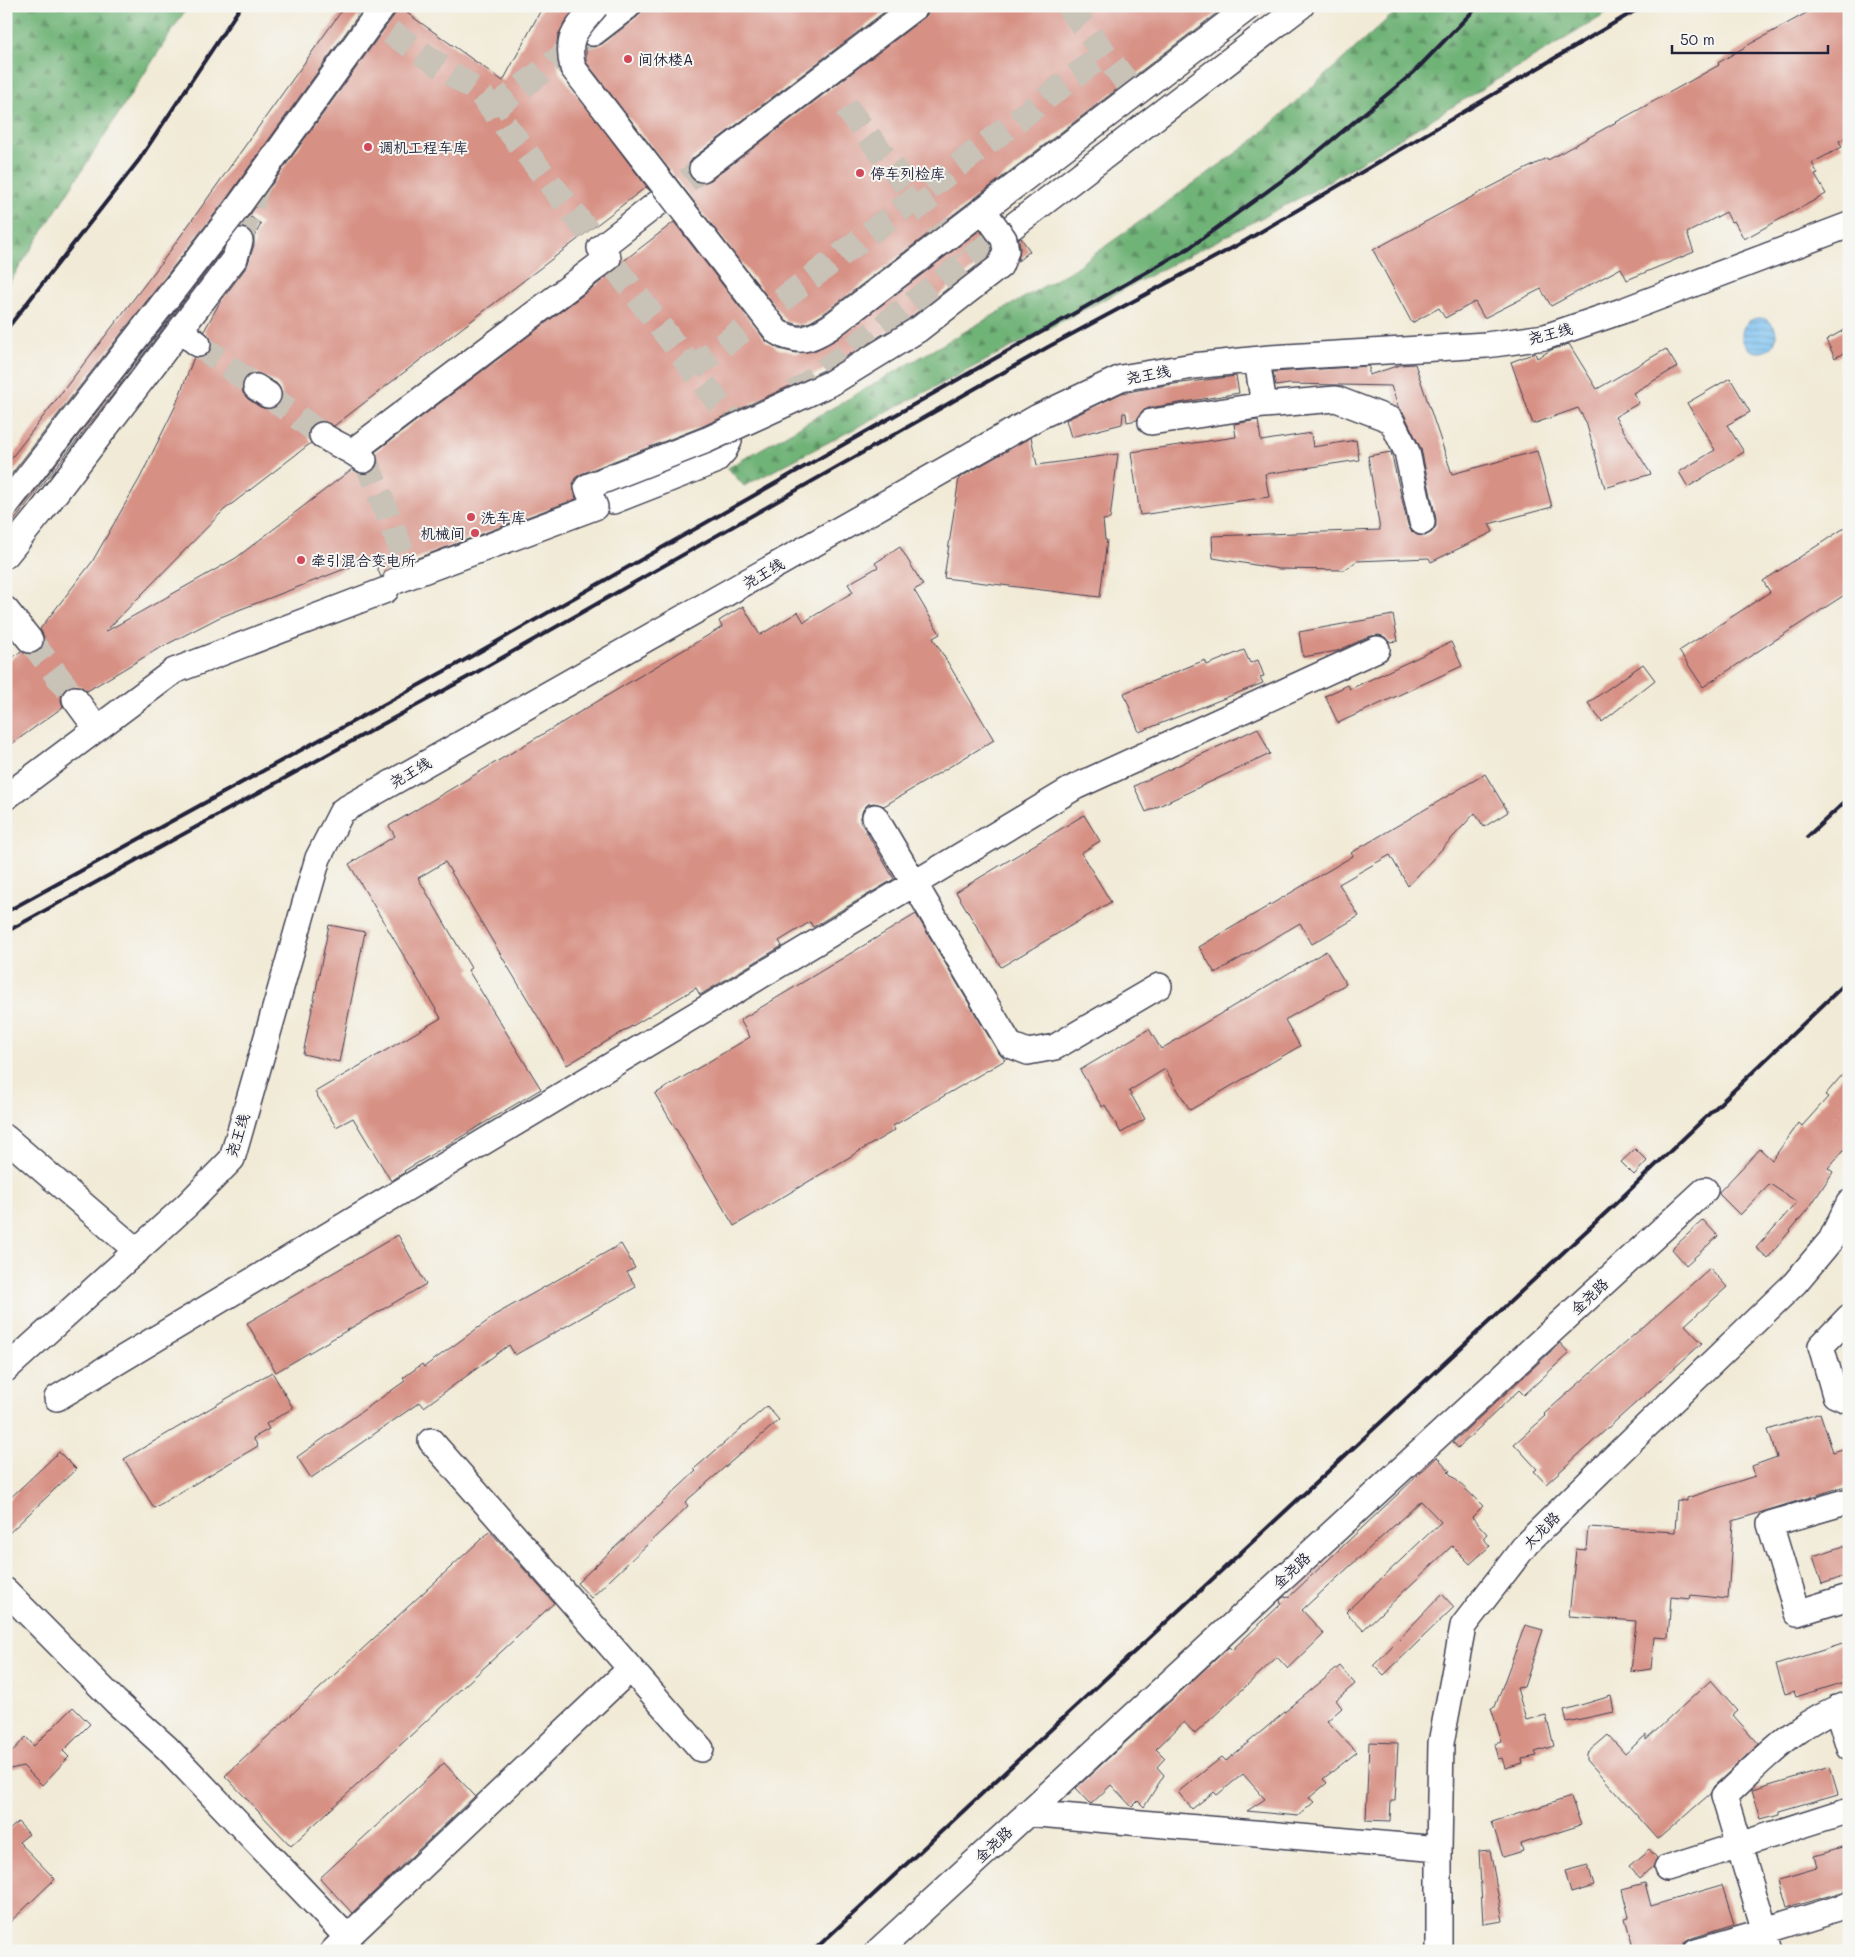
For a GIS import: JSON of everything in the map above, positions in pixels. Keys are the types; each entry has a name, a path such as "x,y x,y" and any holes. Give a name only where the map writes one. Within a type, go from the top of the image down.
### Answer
{"street":[{"path":"6,505 235,211 382,6"},
{"path":"596,6 576,30 570,44 573,68 777,332 788,338 800,340 813,338 830,327 1250,6"},
{"path":"593,33 628,6"},
{"path":"702,169 916,6"},
{"path":"1012,227 1149,110 1301,6"},
{"path":"322,435 359,456 658,203"},
{"path":"6,797 174,672 391,585 595,507 587,488 707,440 831,383 919,329 1000,266 1006,251 1004,239 983,210"},
{"name":"尧王线","path":"6,1370 137,1251 232,1159 318,858 342,811 1038,417 1121,378 1193,366 1486,345 1545,338 1622,311 1849,225"},
{"path":"6,555 189,337 235,258 240,241"},
{"path":"1257,360 1264,405"},
{"path":"1151,422 1264,405 1336,399 1392,420 1407,452 1422,522"},
{"path":"613,501 715,461 724,452 729,441"},
{"path":"6,610 30,640"},
{"path":"57,1398 1075,787 1377,649"},
{"path":"75,699 98,728"},
{"path":"875,818 1010,1045 1028,1052 1055,1046 1159,986"},
{"path":"6,1138 137,1251"},
{"name":"金尧路","path":"878,1951 1704,1190"},
{"name":"太龙路","path":"1439,1951 1441,1743 1463,1626 1527,1543 1795,1283 1831,1240 1849,1204"},
{"path":"1849,1317 1821,1346 1835,1395 1849,1401"},
{"path":"431,1441 701,1749"},
{"path":"1849,1501 1770,1524 1797,1613 1849,1597"},
{"path":"6,1591 116,1702 167,1748 340,1944 630,1669"},
{"path":"1768,1941 1724,1796 1793,1732 1843,1706 1849,1747"},
{"path":"1667,1868 1849,1810"},
{"path":"1027,1813 1439,1849"},
{"path":"1696,1951 1768,1941 1849,1905"}],"green space":[{"path":"6,6 188,6 6,288"},
{"path":"1402,6 1619,6 1311,192 744,486 728,468 1072,270 1249,144"}],"water":[{"path":"1759,318 1766,319 1771,323 1775,328 1775,342 1771,347 1766,351 1759,352 1752,351 1747,347 1743,342 1742,335 1743,328 1747,323 1752,319"}],"building":[{"path":"345,6 365,6 224,202 6,481 6,465 162,262"},
{"path":"397,6 412,6 407,13 503,81 543,6 577,6 566,20 558,35 556,49 559,71 650,191 646,187 334,426 323,421 315,422 308,434 311,443 224,510 105,632 236,558 352,469 362,474 370,473 376,468 378,462 375,452 617,269 621,263 674,222 766,341 779,349 796,353 815,351 837,339 980,230 990,245 991,249 988,257 911,317 824,370 701,427 581,474 575,478 573,484 576,499 391,568 381,577 373,558 218,618 156,650 87,691 80,686 73,685 67,687 62,694 63,707 6,748 6,663 21,651 25,654 33,654 43,646 44,637 40,629 92,562 140,478 175,407 194,357 203,357 210,352 212,346 211,339 204,331 220,302 247,266 254,245 254,237 261,224 251,217 241,227 395,14","holes":["257,373 276,383 281,389 282,395 280,403 274,408 260,407 243,393 244,379 250,374"]},
{"name":"停车列检库","path":"642,6 892,6 693,158 689,164 688,171 691,178 696,182 703,183 711,180 925,17 929,12 930,6 1226,6 822,315 810,322 799,325 786,321 586,62 586,45 594,47 602,44 637,17 641,12"},
{"path":"1819,6 1849,6 1849,136 1839,141 1842,147 1812,163 1818,174 1815,175 1826,194 1744,239 1734,221 1731,222 1726,212 1687,233 1694,252 1627,280 1621,268 1551,306 1541,289 1484,318 1475,302 1445,318 1439,308 1412,323 1373,250 1547,158 1548,160 1719,65 1718,63 1750,44"},
{"path":"1021,238 1030,251 1018,261 1019,239"},
{"path":"222,251 6,531 6,519 12,518 17,514"},
{"path":"1844,330 1849,339 1849,350 1835,358 1826,340"},
{"path":"1569,344 1597,389 1666,349 1677,367 1633,393 1639,403 1615,417 1651,474 1605,488 1586,422 1578,408 1533,424 1511,362 1535,353 1537,358 1551,350"},
{"path":"1415,364 1452,474 1537,451 1552,507 1489,524 1493,532 1431,562 1429,558 1357,561 1344,570 1279,569 1213,558 1212,536 1380,530 1368,456 1391,452 1411,531 1417,535 1425,536 1432,532 1436,526 1436,519 1421,449 1404,414 1399,409 1391,386 1289,384 1276,386 1273,372 1369,366 1369,375 1400,365"},
{"path":"1236,376 1239,393 1149,408 1142,411 1137,420 1127,422 1126,413 1123,413 1122,424 1071,437 1066,420 1122,393"},
{"path":"1730,378 1750,412 1727,425 1744,452 1688,487 1679,472 1715,450 1687,403"},
{"path":"1258,420 1261,441 1311,433 1313,447 1356,440 1359,460 1265,474 1269,497 1140,515 1131,452 1236,437 1234,424"},
{"path":"1031,437 1037,465 1118,454 1110,519 1103,520 1105,540 1107,540 1100,597 944,578 959,478"},
{"path":"1849,525 1849,592 1703,687 1679,651 1770,592 1763,581"},
{"path":"900,547 923,585 914,590 940,634 933,638 994,740 884,806 874,803 868,804 863,810 860,821 894,879 813,927 810,922 779,941 782,946 700,995 696,988 567,1065 445,862 418,878 471,968 468,970 541,1089 404,1171 391,1181 353,1118 336,1127 315,1092 441,1018 349,864 395,836 389,826 722,627 719,621 743,606 760,635 798,612 804,622 853,592 848,584 878,567 875,563"},
{"path":"1393,615 1398,641 1389,642 1385,637 1379,635 1371,636 1337,651 1303,657 1299,632"},
{"path":"1451,642 1462,666 1338,723 1325,696 1348,685 1350,689"},
{"path":"1244,650 1250,663 1258,660 1264,676 1260,677 1263,683 1139,732 1124,693 1205,660 1207,665"},
{"path":"1643,664 1655,680 1602,722 1588,703"},
{"path":"1258,728 1270,754 1146,812 1134,786"},
{"path":"1485,774 1508,812 1484,827 1475,813 1408,886 1390,855 1339,884 1359,916 1312,944 1300,923 1215,973 1199,947 1353,856 1351,853"},
{"path":"1084,815 1100,841 1081,853 1111,902 1001,967 956,892"},
{"path":"916,914 998,1052 1005,1060 893,1126 895,1130 734,1226 655,1094 750,1037 740,1020"},
{"path":"329,925 365,932 339,1062 303,1054"},
{"path":"1326,951 1346,984 1285,1020 1300,1046 1190,1110 1165,1069 1129,1091 1145,1119 1121,1133 1105,1105 1102,1107 1080,1070 1149,1029 1161,1049"},
{"path":"1849,1067 1849,1144 1828,1168 1833,1172 1811,1205 1768,1258 1756,1248 1797,1202 1770,1184 1740,1215 1719,1192 1760,1149 1772,1160 1799,1123 1802,1126 1828,1097 1825,1095"},
{"path":"1635,1149 1647,1161 1634,1175 1621,1162"},
{"path":"1703,1220 1718,1236 1686,1265 1672,1249"},
{"path":"398,1235 426,1284 276,1372 247,1323"},
{"path":"621,1244 635,1268 627,1272 636,1287 515,1355 509,1345 424,1407 420,1402 311,1478 297,1457 405,1381 403,1378 422,1364 424,1367 493,1316"},
{"path":"1710,1268 1727,1287 1685,1325 1702,1343 1546,1484 1534,1471 1537,1469 1514,1444 1546,1416 1544,1414"},
{"path":"1560,1343 1569,1353 1524,1395 1519,1390 1458,1448 1453,1442"},
{"path":"272,1372 293,1408 266,1424 269,1429 253,1438 258,1446 154,1508 124,1459"},
{"path":"767,1406 779,1420 685,1502 688,1506 591,1598 577,1583 696,1471 694,1469"},
{"path":"1820,1413 1833,1452 1849,1447 1849,1485 1733,1521 1728,1599 1691,1595 1690,1599 1671,1597 1668,1638 1654,1637 1651,1669 1631,1672 1636,1621 1569,1616 1576,1549 1586,1550 1588,1527 1675,1532 1677,1500 1687,1501 1687,1498 1755,1476 1752,1466 1777,1457 1768,1430"},
{"path":"59,1452 76,1469 6,1536 6,1502"},
{"path":"1437,1457 1450,1471 1448,1472 1483,1506 1472,1517 1487,1534 1483,1538 1490,1546 1470,1564 1452,1546 1363,1630 1346,1612 1441,1522 1421,1501 1302,1610 1324,1634 1288,1669 1277,1657 1195,1734 1184,1722 1156,1749 1165,1758 1157,1767 1164,1775 1144,1807 1138,1801 1132,1807 1111,1785 1091,1804 1076,1788 1229,1647 1232,1650 1281,1604 1280,1600 1290,1596"},
{"path":"490,1531 554,1603 291,1846 225,1776"},
{"path":"1844,1546 1846,1552 1849,1551 1849,1575 1822,1584 1813,1556"},
{"path":"1442,1594 1454,1607 1384,1675 1374,1665"},
{"path":"1525,1625 1543,1630 1524,1687 1517,1688 1526,1720 1546,1715 1554,1746 1535,1752 1537,1756 1522,1759 1523,1763 1505,1768 1502,1758 1498,1759 1494,1744 1502,1742 1491,1708 1495,1707"},
{"path":"1849,1642 1849,1674 1842,1676 1844,1682 1796,1697 1794,1691 1785,1694 1776,1665"},
{"path":"1340,1666 1355,1684 1336,1700 1342,1708 1327,1721 1357,1752 1323,1779 1327,1783 1309,1798 1314,1802 1298,1816 1247,1811 1265,1799 1243,1774 1217,1795 1214,1792 1192,1809 1178,1792 1222,1757 1226,1761"},
{"path":"1711,1680 1738,1711 1733,1715 1759,1744 1714,1786 1710,1794 1658,1839 1587,1760 1587,1753 1608,1735 1625,1754 1646,1735 1646,1740"},
{"path":"1611,1696 1614,1712 1567,1722 1564,1710"},
{"path":"73,1707 90,1724 63,1751 69,1757 42,1785 23,1766 6,1770 6,1758 26,1737 34,1746"},
{"path":"1369,1742 1398,1743 1395,1801 1391,1801 1390,1821 1366,1820"},
{"path":"444,1763 475,1796 352,1913 320,1878"},
{"path":"1830,1767 1838,1794 1779,1811 1779,1814 1761,1819 1752,1790"},
{"path":"1571,1797 1581,1825 1521,1844 1523,1851 1503,1857 1492,1822"},
{"path":"18,1822 29,1834 19,1842 55,1879 6,1926 6,1829 8,1831"},
{"path":"1849,1846 1849,1890 1787,1908 1779,1879 1817,1868 1814,1856"},
{"path":"1649,1849 1657,1858 1653,1867 1640,1879 1629,1866"},
{"path":"1490,1850 1503,1921 1483,1924 1479,1851"},
{"path":"1588,1865 1594,1886 1571,1893 1565,1871"},
{"path":"1645,1883 1651,1906 1722,1885 1734,1924 1692,1937 1685,1941 1682,1948 1673,1951 1634,1951 1625,1918 1629,1917 1622,1889"}],"tunnel":[{"path":"366,6 374,21 480,93 588,232"},
{"path":"1068,6 1142,102"},
{"path":"493,109 586,38"},
{"path":"693,368 1105,53"},
{"path":"846,107 960,255"},
{"path":"658,203 702,169"},
{"path":"240,241 259,181"},
{"path":"795,393 1012,227"},
{"path":"615,267 736,426"},
{"path":"198,344 256,387"},
{"path":"268,395 322,435"},
{"path":"364,460 413,579"},
{"path":"30,640 75,699"}],"railway":[{"path":"6,330 139,160 241,6"},
{"path":"6,912 463,661 1189,248 1291,174 1413,73 1478,6"},
{"path":"6,932 470,676 1048,347 1245,241 1643,6"},
{"path":"1807,837 1849,798"},
{"path":"813,1951 1612,1207 1849,980"}],"place":[{"name":"间休楼A","path":"628,59"},
{"name":"调机工程车库","path":"368,147"},
{"name":"停车列检库","path":"860,173"},
{"name":"洗车库","path":"471,517"},
{"name":"机械间","path":"475,533"},
{"name":"牵引混合变电所","path":"301,560"}]}
